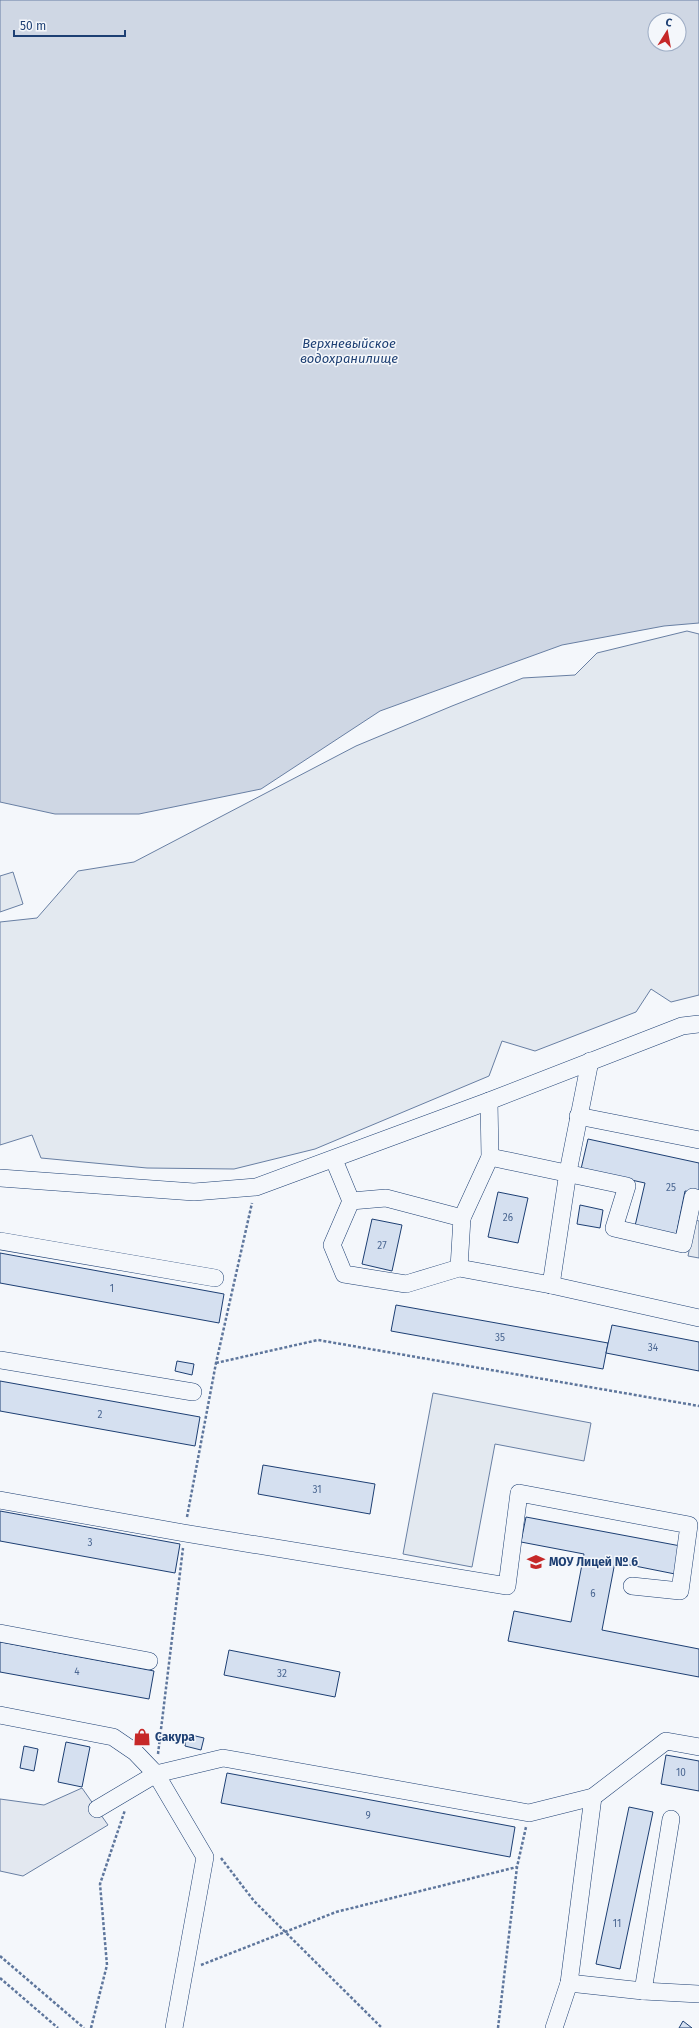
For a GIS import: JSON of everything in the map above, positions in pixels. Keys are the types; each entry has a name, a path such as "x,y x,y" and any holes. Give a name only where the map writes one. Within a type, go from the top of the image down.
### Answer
{"street":[{"path":"0,1178 194,1192 256,1187 334,1160 682,1026 699,1024"},
{"path":"551,1285 568,1172 590,1061"},
{"path":"460,1268 462,1218 490,1158 489,1101"},
{"path":"578,1116 699,1140"},
{"path":"490,1158 568,1172 627,1186 614,1228 683,1244 693,1198 699,1199"},
{"path":"334,1160 351,1201 332,1245 344,1274 406,1284 460,1268 551,1285 699,1318"},
{"path":"351,1201 386,1198 462,1218"},
{"path":"0,1240 215,1278"},
{"path":"0,1360 193,1392"},
{"path":"0,1500 184,1533 508,1586 518,1493 689,1525 680,1591 632,1586"},
{"path":"0,1633 149,1661"},
{"path":"0,1715 113,1737 135,1752 156,1774 205,1857 186,1972 174,2028"},
{"path":"97,1809 156,1774 223,1758 529,1813 594,1797 666,1741 699,1747"},
{"path":"554,2028 569,1983 594,1797"},
{"path":"643,1991 671,1819"},
{"path":"569,1983 643,1991 699,1994"}],"path":[{"path":"156,1774 184,1533 216,1363 256,1187"},
{"path":"216,1363 318,1340 699,1406"},
{"path":"91,2028 107,1965 100,1884 127,1804"},
{"path":"498,2028 517,1867 529,1813"},
{"path":"217,1853 254,1901 382,2028"},
{"path":"186,1972 336,1912 517,1867"},
{"path":"0,1956 84,2028"},
{"path":"0,1978 58,2028"}],"shaded area":[{"path":"687,631 699,634 699,995 671,1002 651,989 636,1012 535,1051 502,1041 489,1076 315,1149 234,1169 147,1168 41,1158 32,1135 0,1145 0,922 37,918 78,871 134,862 356,746 523,678 575,675 597,653"},
{"path":"13,872 23,904 0,912 0,876"},
{"path":"695,1220 699,1221 699,1258 688,1256"},
{"path":"433,1393 591,1423 584,1461 495,1444 472,1567 403,1554"},
{"path":"82,1788 108,1825 23,1876 0,1871 0,1799 44,1805"}],"water":[{"name":"Верхневыйское водохранилище","path":"0,0 699,0 699,623 664,626 562,645 380,711 261,789 139,814 55,814 0,802"}],"building":[{"path":"588,1139 699,1163 699,1193 685,1191 676,1235 635,1226 645,1183 581,1169"},
{"path":"498,1192 528,1198 518,1243 488,1237"},
{"path":"580,1205 603,1210 600,1228 577,1224"},
{"path":"372,1219 402,1225 392,1271 362,1264"},
{"path":"0,1253 224,1294 219,1323 0,1283"},
{"path":"396,1305 608,1343 603,1369 391,1331"},
{"path":"612,1325 699,1342 699,1371 606,1353"},
{"path":"177,1361 194,1364 192,1375 175,1371"},
{"path":"0,1381 200,1417 195,1446 0,1411"},
{"path":"263,1465 375,1484 370,1514 258,1494"},
{"path":"0,1511 180,1544 175,1573 0,1541"},
{"path":"526,1517 686,1547 680,1575 615,1562 602,1630 699,1649 699,1677 508,1641 514,1611 571,1622 584,1554 521,1542"},
{"path":"0,1642 154,1671 149,1699 0,1672"},
{"path":"229,1650 340,1672 335,1697 224,1675"},
{"path":"187,1734 204,1738 201,1750 185,1746"},
{"path":"66,1742 90,1747 82,1787 58,1782"},
{"path":"24,1746 38,1749 34,1771 20,1768"},
{"path":"666,1755 699,1761 699,1791 661,1784"},
{"path":"227,1773 515,1827 510,1857 221,1803"},
{"path":"629,1807 653,1812 620,1969 596,1964"},
{"path":"683,2021 692,2028 679,2028"}],"place":[{"name":"МОУ Лицей № 6","path":"536,1562"},
{"name":"Сакура","path":"142,1737"}]}
